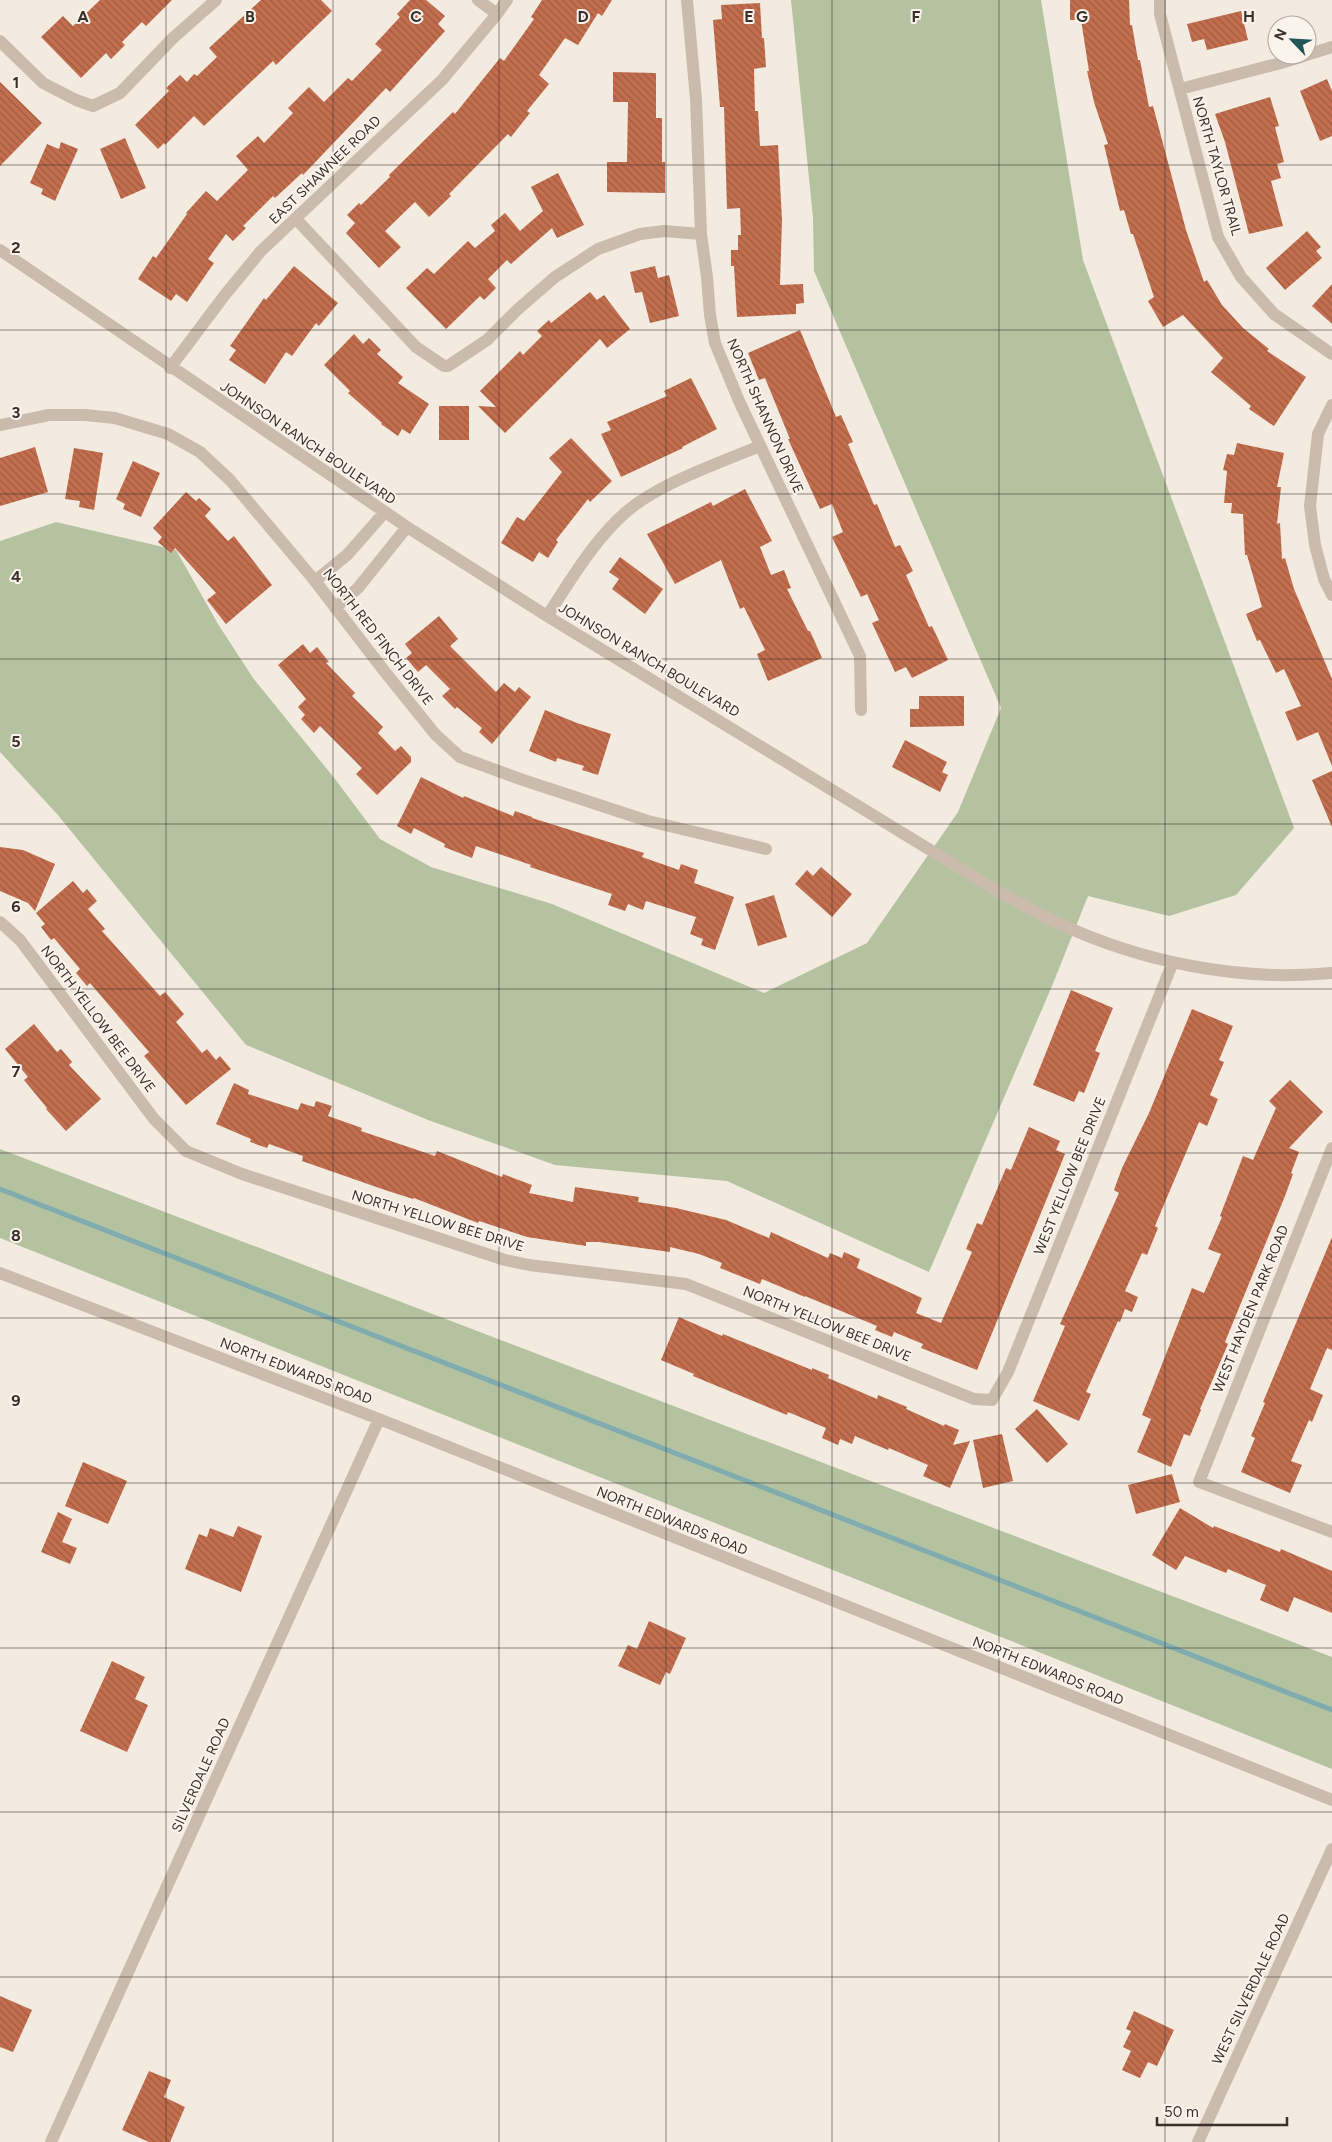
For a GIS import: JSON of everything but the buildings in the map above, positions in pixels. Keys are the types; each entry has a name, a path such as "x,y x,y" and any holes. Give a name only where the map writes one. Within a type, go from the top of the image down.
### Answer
{"street":[{"path":"0,41 43,82 76,100 93,106 120,93 173,38 216,0"},
{"path":"478,0 497,14"},
{"name":"EAST SHAWNEE ROAD","path":"170,368 224,296 261,251 442,80 507,0"},
{"name":"NORTH SHANNON DRIVE","path":"687,0 698,134 701,234 710,315 716,343 739,401 860,656 861,710"},
{"name":"NORTH TAYLOR TRAIL","path":"1160,0 1160,14 1218,236 1241,278 1274,314 1332,354"},
{"path":"1180,89 1281,64 1332,47"},
{"path":"296,219 416,347 444,366 448,366 487,340 517,310 555,277 598,249 640,234 664,231 701,234"},
{"name":"JOHNSON RANCH BOULEVARD","path":"0,250 384,513 548,616 1004,895 1058,923 1095,938 1173,962 1233,973 1332,973"},
{"path":"1332,405 1318,434 1310,506 1315,545 1332,595"},
{"name":"NORTH RED FINCH DRIVE","path":"0,425 49,416 85,415 115,418 168,434 200,452 230,480 315,581 435,734 460,757 648,821 766,849"},
{"path":"548,616 596,544 627,512 660,490 760,446"},
{"path":"315,581 347,555 384,513"},
{"path":"335,608 358,588 407,527"},
{"name":"NORTH YELLOW BEE DRIVE","path":"0,922 20,940 154,1118 186,1151 242,1174 505,1260 529,1265 686,1284 974,1399 992,1400"},
{"name":"WEST YELLOW BEE DRIVE","path":"992,1400 1008,1372 1173,962"},
{"name":"WEST HAYDEN PARK ROAD","path":"1332,1148 1198,1482 1332,1532"},
{"name":"NORTH EDWARDS ROAD","path":"0,1273 379,1420 1332,1800"},
{"name":"SILVERDALE ROAD","path":"51,2142 379,1420"},
{"name":"WEST SILVERDALE ROAD","path":"1198,2142 1332,1849"}],"green space":[{"path":"791,0 1041,0 1083,260 1294,828 1236,895 1169,916 1088,896 1052,986 929,1272 727,1181 555,1165 428,1120 246,1045 57,814 0,752 0,541 56,522 176,550 218,624 253,678 335,779 380,839 431,867 552,904 764,993 867,943 958,812 1001,708 814,271 813,218"},
{"path":"0,1149 1332,1657 1332,1769 0,1238"}],"waterway":[{"path":"0,1189 1332,1710"}]}
